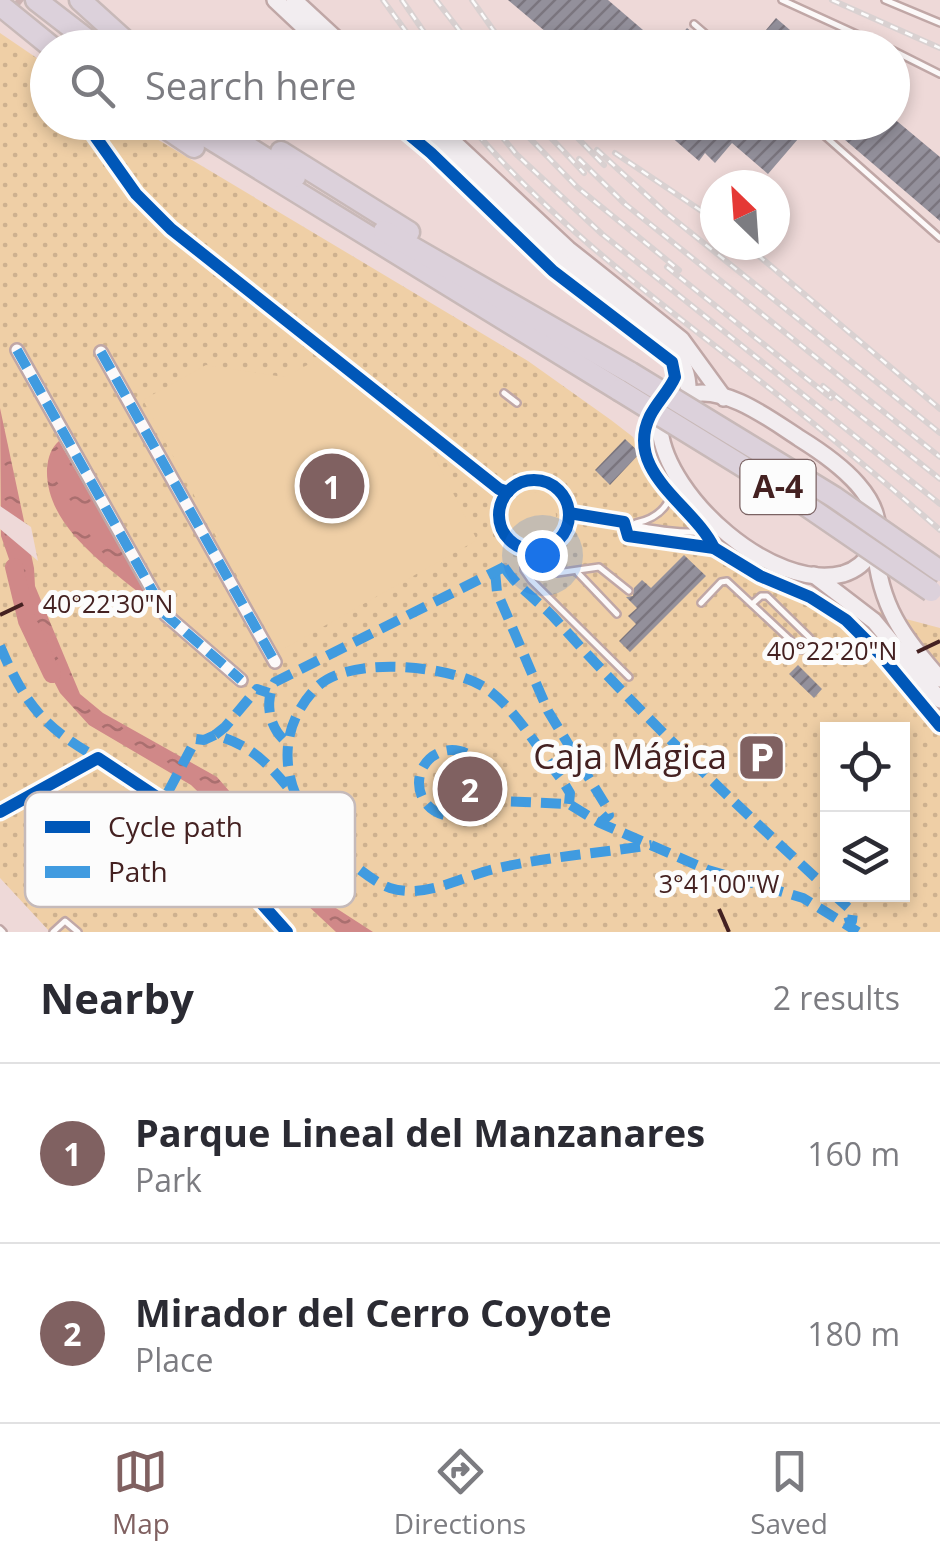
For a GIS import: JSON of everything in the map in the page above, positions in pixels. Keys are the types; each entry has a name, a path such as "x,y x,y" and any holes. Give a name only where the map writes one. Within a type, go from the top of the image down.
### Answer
{"highway":[{"path":"67,0 100,30"},
{"path":"80,0 114,30"},
{"path":"13,6 35,30"},
{"path":"13,6 51,30"},
{"path":"13,6 62,30"},
{"path":"184,140 378,252 428,275"},
{"path":"211,140 428,275"},
{"path":"237,140 387,233 535,317"},
{"path":"261,140 414,235 535,317"},
{"name":"A-4","path":"428,275 834,497 937,587"},
{"name":"A-4","path":"535,317 625,382"}],"main road":[{"path":"275,0 307,30"},
{"path":"294,0 326,30"},
{"path":"431,140 558,259 671,348 687,374 688,396 705,392 724,398 787,430 842,469 863,491 876,524 878,582 892,618 940,679"},
{"path":"451,140 568,250 681,339 724,398"},
{"path":"660,430 664,457 698,506 724,530 772,563 814,575 847,573 865,561 875,542"},
{"path":"814,575 874,621 940,700"}],"street":[{"path":"17,350 166,615 241,680"},
{"path":"101,352 275,662"}],"lane":[{"path":"782,0 848,30"},
{"path":"886,0 940,22"},
{"path":"694,24 701,30"},
{"path":"910,59 940,74"},
{"path":"829,140 940,238"},
{"path":"504,393 517,403"},
{"path":"633,524 662,512 673,489 673,471"},
{"path":"542,474 551,484 566,502 569,513 562,536 540,549 524,548 513,542 501,526 502,503 508,492 521,483 551,484"},
{"path":"569,513 695,533 724,530"},
{"path":"524,548 524,570 531,580 629,677"},
{"path":"540,549 548,568 557,573 606,569 629,591"},
{"path":"577,572 618,614"},
{"path":"701,603 724,580 800,650"},
{"path":"752,604 766,596 810,638"},
{"path":"52,932 65,920 78,932"}],"shaded area":[{"path":"0,33 30,53 30,140 158,140 528,361 611,420 633,437 646,465 697,525 819,596 940,628 940,932 50,932 27,907 355,907 355,792 25,792 25,905 0,878"},
{"path":"321,358 426,440 477,540 278,652 143,400 206,365 284,377"},
{"path":"532,492 549,499 556,516 549,533 532,540 515,533 508,516 515,499"}],"water":[{"path":"0,408 35,586 80,694 103,713 217,777 230,792 198,792 89,725 60,693 46,666 1,536"},
{"path":"59,441 152,603 83,545 57,510 49,490 47,469 50,453"},
{"path":"309,907 334,907 373,932 336,932"}],"pier":[{"path":"0,506 31,527 38,561 0,529"}],"building":[{"path":"508,0 608,0 643,30 544,30"},
{"path":"776,18 790,30 766,30"},
{"path":"910,132 940,157 940,221 845,140 910,140"},
{"path":"675,140 797,140 771,170 763,170 732,143 715,163 705,153 699,161"},
{"path":"625,439 640,453 610,485 595,470"},
{"path":"684,555 706,576 630,652 619,641 636,624 628,616 637,608 626,597 633,596 634,588 642,580 651,588"},
{"path":"798,665 822,689 814,698 789,674"}],"waterway":[{"path":"14,567 27,621 52,674"}],"tunnel":[{"path":"16,0 21,4"}],"railway":[{"path":"383,0 405,30"},
{"path":"402,0 423,30"},
{"path":"436,0 459,30"},
{"path":"472,0 493,30"},
{"path":"832,0 900,30"},
{"path":"910,35 940,48"},
{"path":"483,140 531,191 600,254 940,530"},
{"path":"505,140 602,234 940,504"},
{"path":"531,140 577,187 679,270"},
{"path":"553,140 584,173"},
{"path":"580,140 604,165"},
{"path":"597,150 665,212 940,433"},
{"path":"615,153 700,210"},
{"path":"579,159 625,204 940,457"},
{"path":"764,260 940,409"},
{"path":"667,267 831,398"},
{"path":"823,386 940,479"}],"marked path":[{"path":"17,350 166,615 241,680"},
{"path":"101,352 275,662"},
{"path":"283,739 270,712 275,682 504,567 511,558"},
{"path":"504,567 656,725 820,882"},
{"path":"495,571 497,592 548,711 606,806 609,815 600,823"},
{"path":"0,646 18,684 38,712 63,736 98,758"},
{"path":"295,792 288,768 292,727 316,688 350,671 398,667 468,679 496,696 562,780 570,793 569,804"},
{"path":"215,735 257,689 269,693"},
{"path":"168,792 196,739 215,735 257,756 290,790"},
{"path":"452,750 475,760 485,783 475,806 452,816 429,806 419,783 429,760 452,750"},
{"path":"484,791 499,801 569,804 600,823 708,870 803,898 858,932"},
{"path":"355,865 390,888 417,891 513,865 652,845"},
{"path":"842,902 853,912 852,921 845,923"}],"cycle path":[{"path":"98,140 136,194 171,229 499,489 508,492"},
{"path":"415,140 553,271 672,362 675,377 650,416 644,436 646,454 664,487 714,548"},
{"path":"534,480 558,491 569,515 558,539 534,550 510,539 499,515 510,491 534,480"},
{"path":"569,513 624,522 628,536 714,548 760,576 810,597 846,620 940,726"},
{"path":"36,792 98,758 149,792"},
{"path":"0,812 25,798"},
{"path":"265,907 287,932"}],"place":[{"name":"Parque Lineal del Manzanares","path":"332,486"},
{"name":"Caja Mágica","path":"762,757"},
{"name":"Mirador del Cerro Coyote","path":"470,789"}]}
